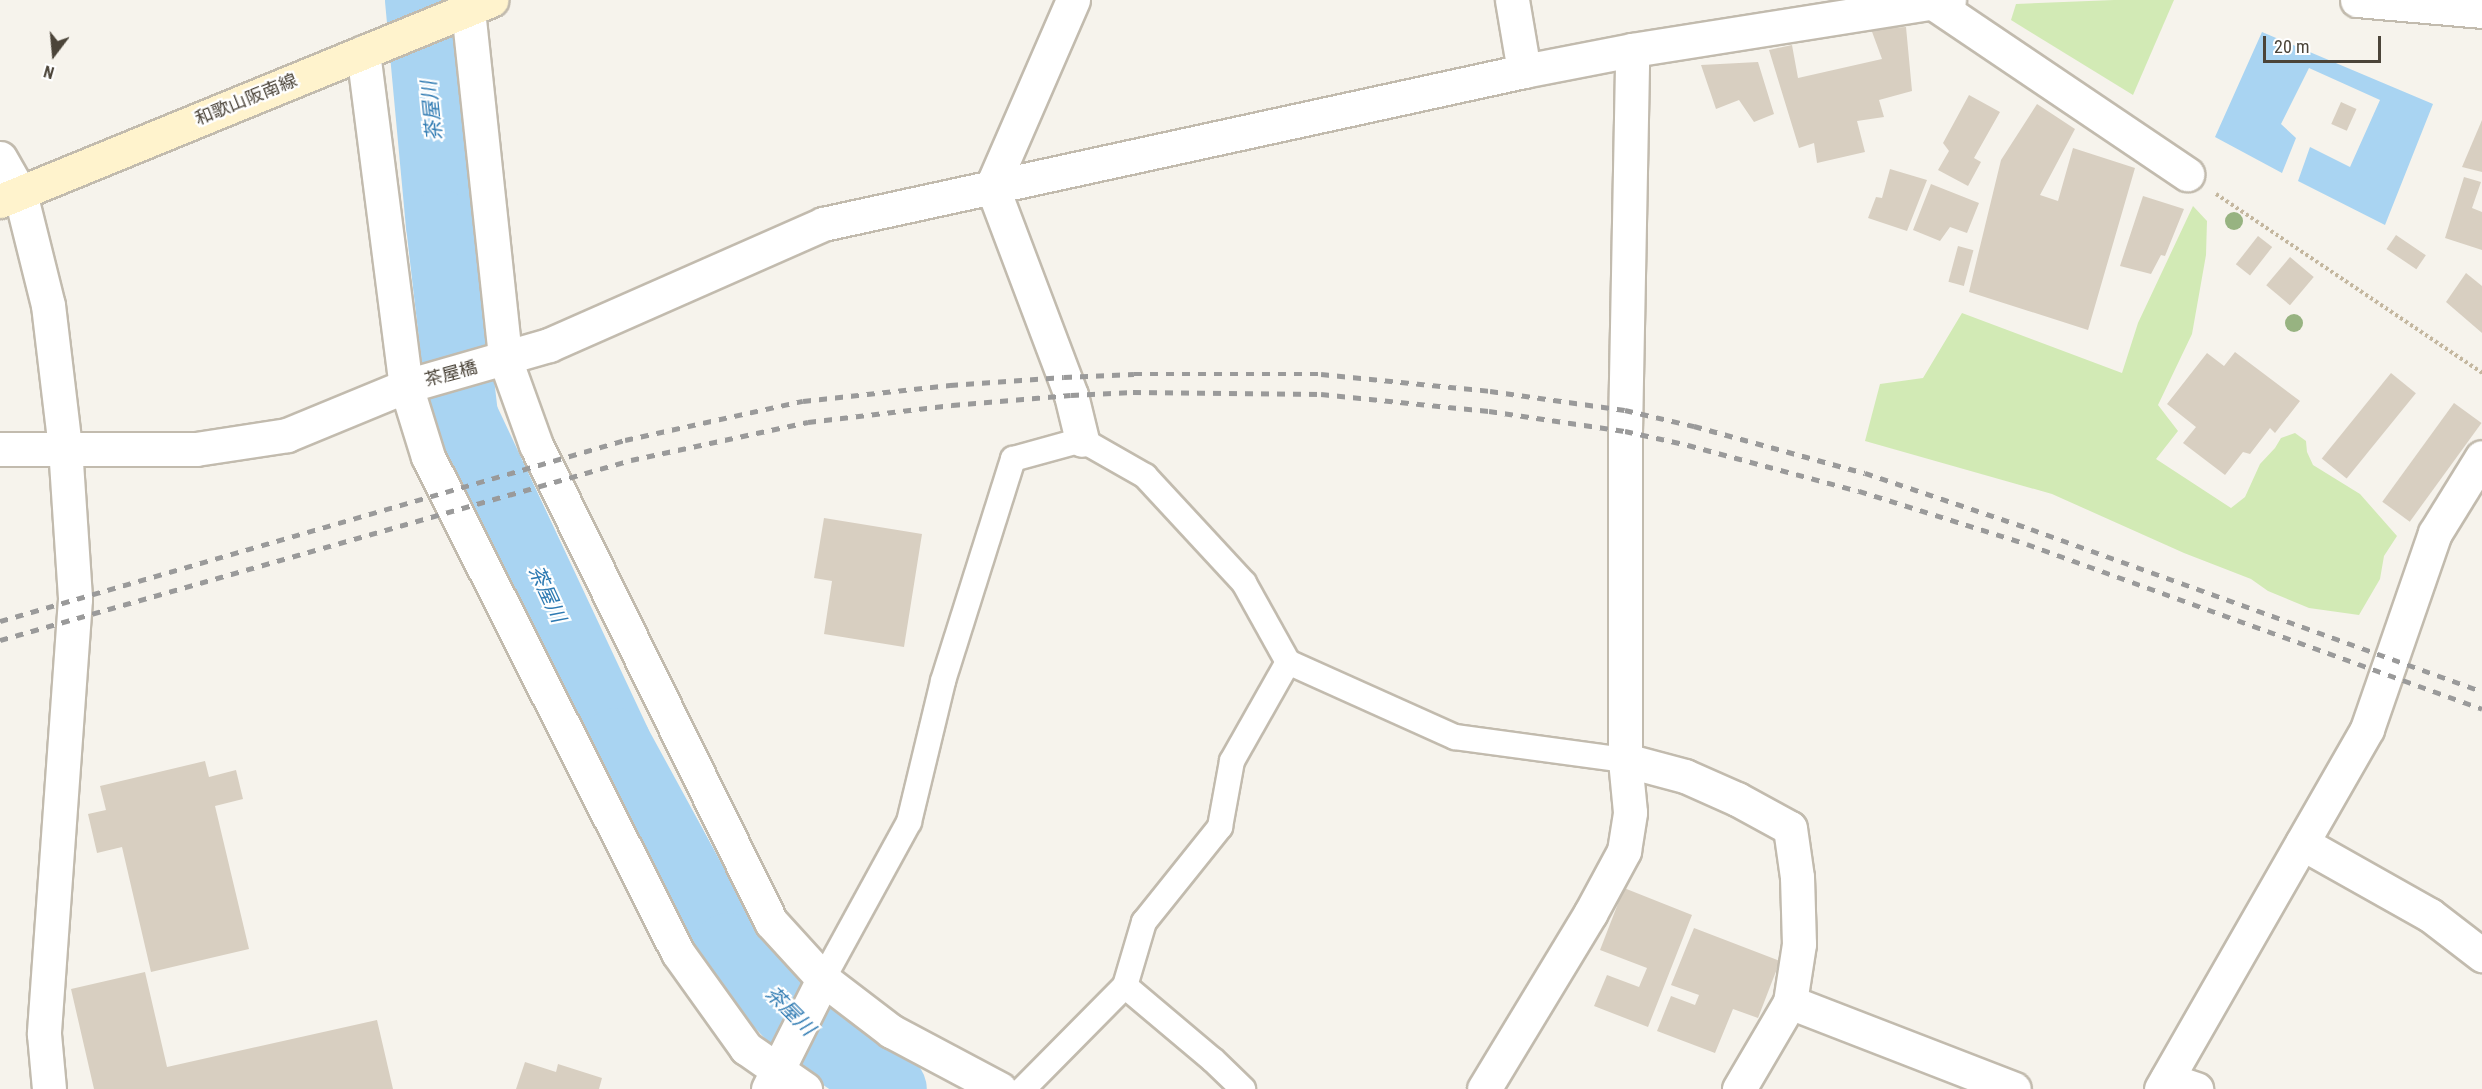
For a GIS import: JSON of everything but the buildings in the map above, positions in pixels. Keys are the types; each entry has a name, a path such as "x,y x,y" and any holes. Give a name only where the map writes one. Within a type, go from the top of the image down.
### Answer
{"main road":[{"name":"和歌山阪南線","path":"10,197 480,5"}],"street":[{"path":"1073,0 992,186 1071,395 1082,440"},
{"path":"1512,0 1524,71"},
{"path":"2357,0 2482,11"},
{"path":"1941,1 2187,174"},
{"name":"茶屋橋","path":"0,449 64,447 196,449 287,435 406,386 549,345 823,224 1524,71 1632,50 1941,1"},
{"path":"480,5 500,360 536,446 771,922 820,985 891,1031 1000,1089"},
{"path":"1484,1089 1590,914 1624,851 1630,812 1625,760 1625,431 1632,50"},
{"path":"363,52 406,386 428,457 678,953 746,1048 805,1089"},
{"path":"0,158 10,197 48,305 64,447 75,599 44,1034 49,1089"},
{"path":"2175,1086 2302,843 2367,729 2435,533 2482,457"},
{"path":"1625,760 1685,776 1737,799 1790,828 1797,877 1799,944 1790,1002 1739,1089"},
{"path":"2302,843 2430,915 2482,955"},
{"path":"776,1069 820,985"},
{"path":"1790,1002 2014,1089"}],"lane":[{"path":"820,985 909,822 944,681 1013,459 1082,440 1144,476 1244,583 1288,662 1455,737 1625,760"},
{"path":"1023,1089 1125,986 1144,922 1220,827 1232,761 1288,662"},
{"path":"1125,986 1213,1060 1243,1089"}],"path":[{"path":"2187,174 2482,373"}],"green space":[{"path":"2174,0 2133,95 2011,20 2016,4"},
{"path":"2193,206 2207,221 2206,255 2192,334 2158,405 2178,431 2156,459 2231,508 2245,497 2260,464 2281,438 2295,433 2306,441 2307,452 2313,465 2360,494 2397,536 2384,556 2380,579 2359,615 2309,608 2268,591 2251,579 2184,553 2052,494 1865,441 1880,384 1923,378 1962,313 2122,373 2138,323"}],"water":[{"path":"2262,32 2433,104 2385,225 2298,181 2310,147 2350,167 2380,100 2309,68 2281,124 2296,138 2282,173 2215,137"}],"waterway":[{"name":"茶屋川","path":"420,0 441,225 463,416 616,743 728,948 807,1032 892,1089"}],"railway":[{"path":"0,621 625,440 803,401 950,385 1064,377 1134,374 1321,374 1490,391 1625,410 1694,426 1865,473 2031,529 2482,691"},
{"path":"0,640 631,460 808,422 952,405 1071,395 1133,392 1321,394 1489,411 1625,431 1688,445 1859,491 2027,544 2482,709"}]}
